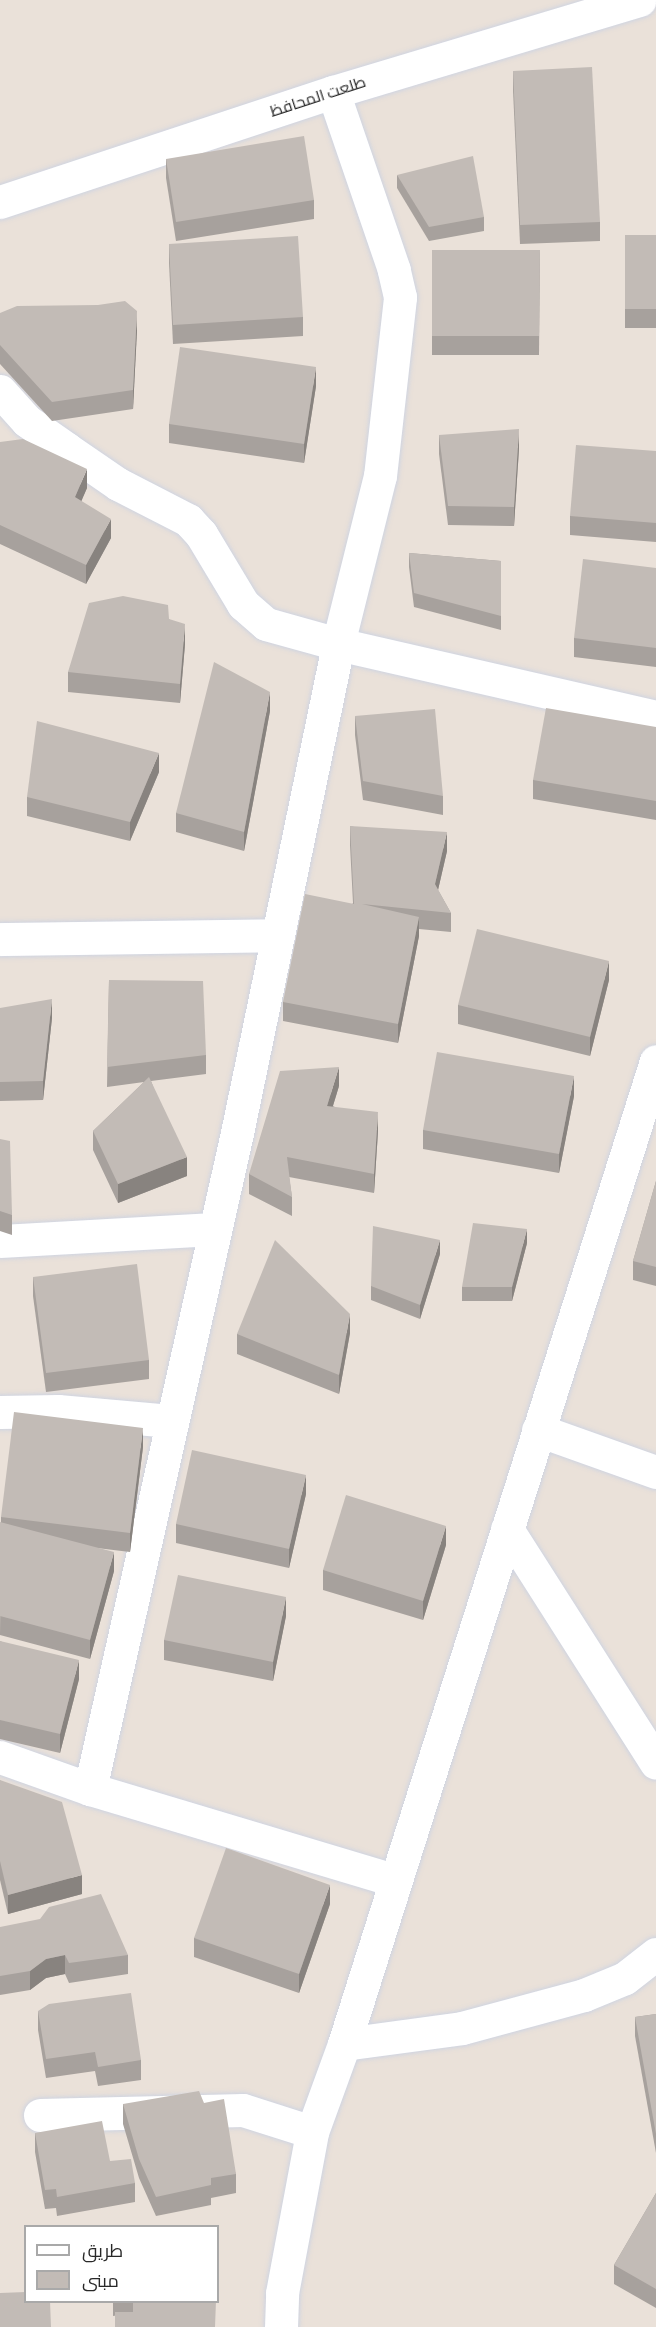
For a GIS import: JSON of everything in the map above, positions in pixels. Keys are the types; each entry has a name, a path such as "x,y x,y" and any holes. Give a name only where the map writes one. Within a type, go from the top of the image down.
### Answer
{"street":[{"name":"طلعت المحافظ","path":"0,202 333,92 639,0"},
{"path":"90,1789 215,1229 338,644 380,476 400,297 394,270 333,92"},
{"path":"0,391 27,421 118,484 188,520 201,534 243,604 266,624 338,644 656,717"},
{"path":"0,939 278,935"},
{"path":"281,2327 282,2292 312,2132 344,2044 393,1880 538,1430 597,1256 656,1061"},
{"path":"0,1241 215,1229"},
{"path":"0,1412 58,1411 171,1421"},
{"path":"538,1430 656,1472"},
{"path":"507,1530 656,1763"},
{"path":"0,1756 90,1789 393,1880"},
{"path":"344,2044 462,2028 584,1995 625,1978 656,1954"},
{"path":"40,2115 243,2110 312,2132"}],"building":[{"path":"592,67 600,222 520,225 513,71"},
{"path":"304,136 314,200 176,222 166,159"},
{"path":"473,156 484,217 429,227 397,175"},
{"path":"625,235 656,235 656,309 625,309"},
{"path":"298,236 303,317 173,325 169,244"},
{"path":"432,250 540,250 539,336 432,336"},
{"path":"125,301 137,311 133,390 52,402 0,345 0,313 17,306 98,305"},
{"path":"180,347 316,367 304,444 169,424"},
{"path":"519,429 514,507 448,506 439,435"},
{"path":"23,439 87,469 75,497 111,519 86,565 0,525 0,442"},
{"path":"576,445 656,451 656,523 570,516"},
{"path":"409,553 501,561 501,616 414,593"},
{"path":"583,559 656,568 656,648 574,638"},
{"path":"123,596 168,605 169,619 185,624 180,684 68,672 89,603"},
{"path":"214,662 270,692 244,832 176,813"},
{"path":"546,708 656,727 656,801 533,780"},
{"path":"435,709 443,796 363,781 355,716"},
{"path":"37,721 159,753 130,822 27,797"},
{"path":"350,826 447,832 435,884 451,913 362,904 419,917 398,1024 283,1002 305,894 354,904"},
{"path":"477,929 609,961 590,1037 458,1005"},
{"path":"109,980 203,981 206,1055 107,1067"},
{"path":"52,999 43,1081 0,1082 0,1008"},
{"path":"437,1052 574,1076 559,1154 423,1130"},
{"path":"339,1067 327,1106 378,1112 374,1174 287,1157 292,1197 249,1174 280,1071"},
{"path":"149,1077 187,1157 118,1184 93,1131"},
{"path":"0,1139 10,1141 12,1215 0,1211"},
{"path":"656,1181 656,1267 633,1261"},
{"path":"473,1223 527,1229 512,1287 462,1287"},
{"path":"373,1226 440,1240 420,1305 371,1286"},
{"path":"275,1240 350,1314 339,1375 237,1334"},
{"path":"137,1264 149,1360 46,1373 33,1277"},
{"path":"14,1412 143,1428 130,1533 1,1517"},
{"path":"192,1450 306,1475 289,1549 176,1524"},
{"path":"346,1495 446,1526 423,1601 323,1570"},
{"path":"0,1522 114,1552 90,1640 0,1616"},
{"path":"178,1575 286,1597 273,1662 164,1640"},
{"path":"0,1641 79,1660 60,1734 0,1720"},
{"path":"0,1780 62,1802 82,1875 8,1895 0,1861"},
{"path":"226,1848 330,1885 299,1974 194,1938"},
{"path":"101,1894 128,1955 69,1963 65,1955 46,1959 30,1971 0,1976 0,1927 40,1919 49,1907"},
{"path":"131,1993 141,2060 98,2067 95,2052 46,2059 38,2011 49,2004"},
{"path":"656,2014 656,2134 635,2017"},
{"path":"199,2091 204,2103 224,2099 236,2174 211,2178 211,2185 156,2197 139,2159 123,2104"},
{"path":"102,2121 110,2161 131,2159 135,2183 57,2197 56,2189 45,2190 35,2133"},
{"path":"656,2193 656,2289 614,2265"},
{"path":"24,2292 24,2303 50,2303 51,2327 0,2327 0,2293"},
{"path":"133,2303 216,2303 215,2327 115,2327 115,2312 133,2312"}]}
